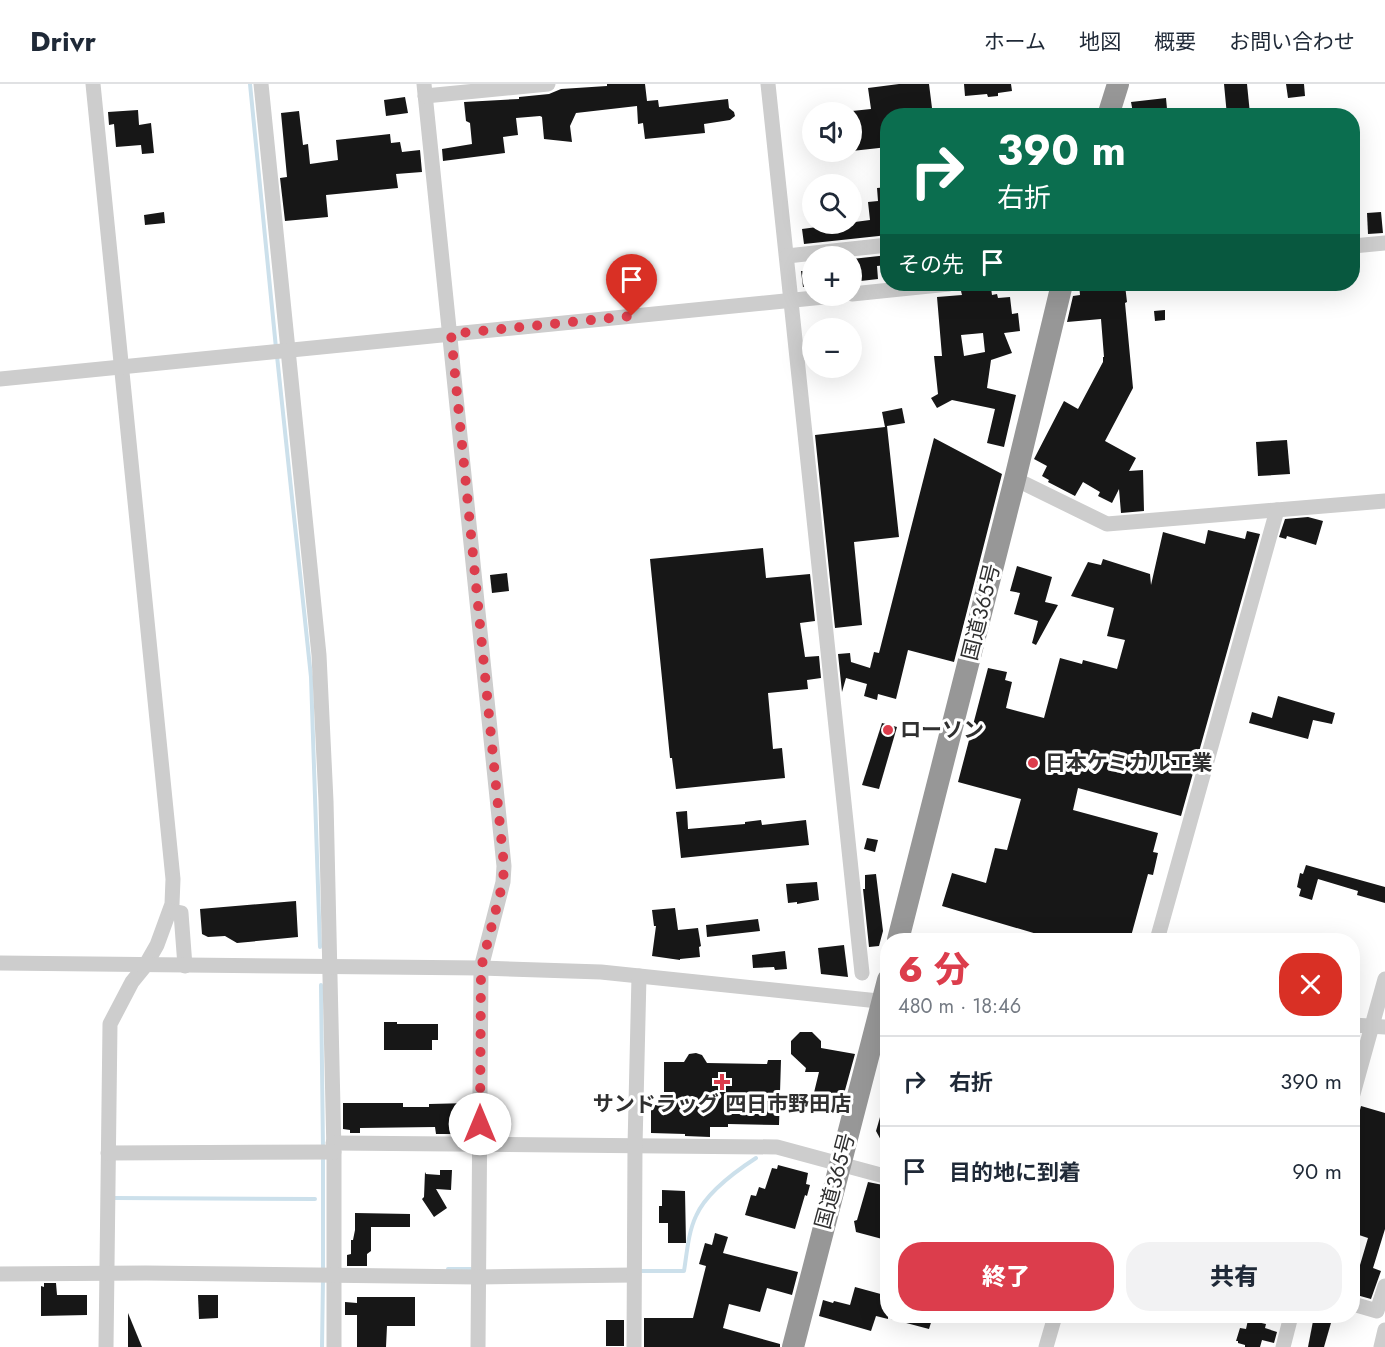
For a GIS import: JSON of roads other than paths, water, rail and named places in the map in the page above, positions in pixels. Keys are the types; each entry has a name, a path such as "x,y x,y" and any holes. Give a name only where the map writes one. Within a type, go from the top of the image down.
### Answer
{"highway":[{"path":"1109,102 1119,84"},
{"name":"国道365号","path":"900,933 1060,291"},
{"name":"国道365号","path":"792,1347 880,1016"}],"street":[{"path":"93,84 172,867 170,910 157,945 145,966 132,982 111,1024 106,1347"},
{"path":"261,84 319,656 326,801 333,1149 333,1347"},
{"path":"478,1347 481,968 503,882 504,866 451,334 424,90 548,84"},
{"path":"768,84 862,974"},
{"path":"1360,245 1385,243"},
{"path":"787,256 880,246"},
{"path":"862,293 881,291"},
{"path":"0,379 802,299"},
{"path":"1015,478 1107,524 1385,501"},
{"path":"1159,933 1276,510"},
{"path":"170,910 181,913 186,966"},
{"path":"0,963 481,968 601,972 880,994"},
{"path":"634,1347 634,1146 639,976"},
{"path":"1360,1075 1378,1026 1385,979"},
{"path":"1360,1025 1378,1026"},
{"path":"108,1153 314,1152 333,1149 480,1145 777,1147 880,1174"},
{"path":"0,1274 333,1274 478,1277 634,1275"},
{"path":"1360,1306 1377,1311 1385,1286"},
{"path":"1046,1347 1053,1323"},
{"path":"1283,1347 1289,1323"},
{"path":"1381,1347 1385,1330"}],"waterway":[{"path":"250,84 276,348"},
{"path":"277,356 311,677 320,947"},
{"path":"321,985 323,1149"},
{"path":"323,1156 323,1272"},
{"path":"640,1271 684,1271 691,1229 701,1207 722,1183 756,1158"},
{"path":"115,1198 315,1199"},
{"path":"448,1269 471,1269"},
{"path":"322,1347 323,1279"}],"place":[{"name":"ローソン","path":"888,730"},
{"name":"日本ケミカル工業","path":"1033,763"},
{"name":"サンドラッグ 四日市野田店","path":"722,1082"}]}
